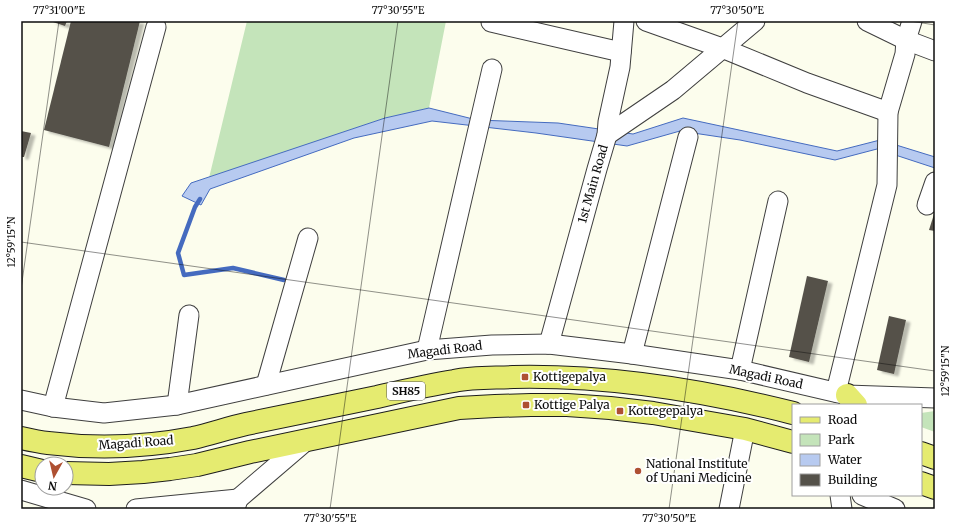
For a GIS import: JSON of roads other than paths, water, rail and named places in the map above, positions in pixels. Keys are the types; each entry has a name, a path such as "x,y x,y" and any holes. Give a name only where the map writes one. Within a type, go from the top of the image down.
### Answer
{"main road":[{"name":"Magadi Road","path":"21,438 46,443 77,446 141,445 166,442 192,438 244,425 455,380 502,378 569,378 657,386 751,402 792,413"},
{"name":"SH85","path":"74,473 109,474 170,470 459,408 495,406 575,406 653,413 745,429 792,442"},
{"path":"922,453 935,458"},
{"path":"21,466 34,469"},
{"path":"922,482 935,488"}],"street":[{"name":"1st Main Road","path":"549,344 607,135 608,122 620,67 624,21"},
{"path":"646,21 722,48 807,83 888,112"},
{"path":"607,135 673,90 755,21"},
{"path":"867,21 906,40 935,51"},
{"path":"846,397 887,185 888,112 905,54 906,40 912,21"},
{"path":"491,22 622,52"},
{"path":"53,408 156,27"},
{"path":"427,350 492,69"},
{"path":"632,354 688,137"},
{"path":"927,206 935,182"},
{"path":"740,370 778,201"},
{"path":"266,385 308,238"},
{"path":"177,405 189,315"},
{"name":"Magadi Road","path":"21,400 53,408 104,413 177,405 427,350 492,345 549,344 632,354 740,370 846,397 935,398"},
{"path":"729,508 745,429"},
{"path":"136,509 236,504 308,440"},
{"path":"21,490 86,509"},
{"path":"840,496 842,509"},
{"path":"864,496 895,509"}],"water":[{"path":"429,108 477,120 558,123 633,134 683,118 837,151 880,140 935,157 935,168 877,149 835,160 740,140 680,131 627,146 536,133 432,121 354,138 210,189 201,205 182,196 191,183 385,118"}],"waterway":[{"path":"200,199 195,207 178,253 184,275 233,268 284,280"}],"place":[{"name":"Kottigepalya","path":"525,377"},
{"name":"Kottige Palya","path":"526,405"},
{"name":"Kottegepalya","path":"620,411"},
{"name":"National Institute of Unani Medicine","path":"638,471"}]}
